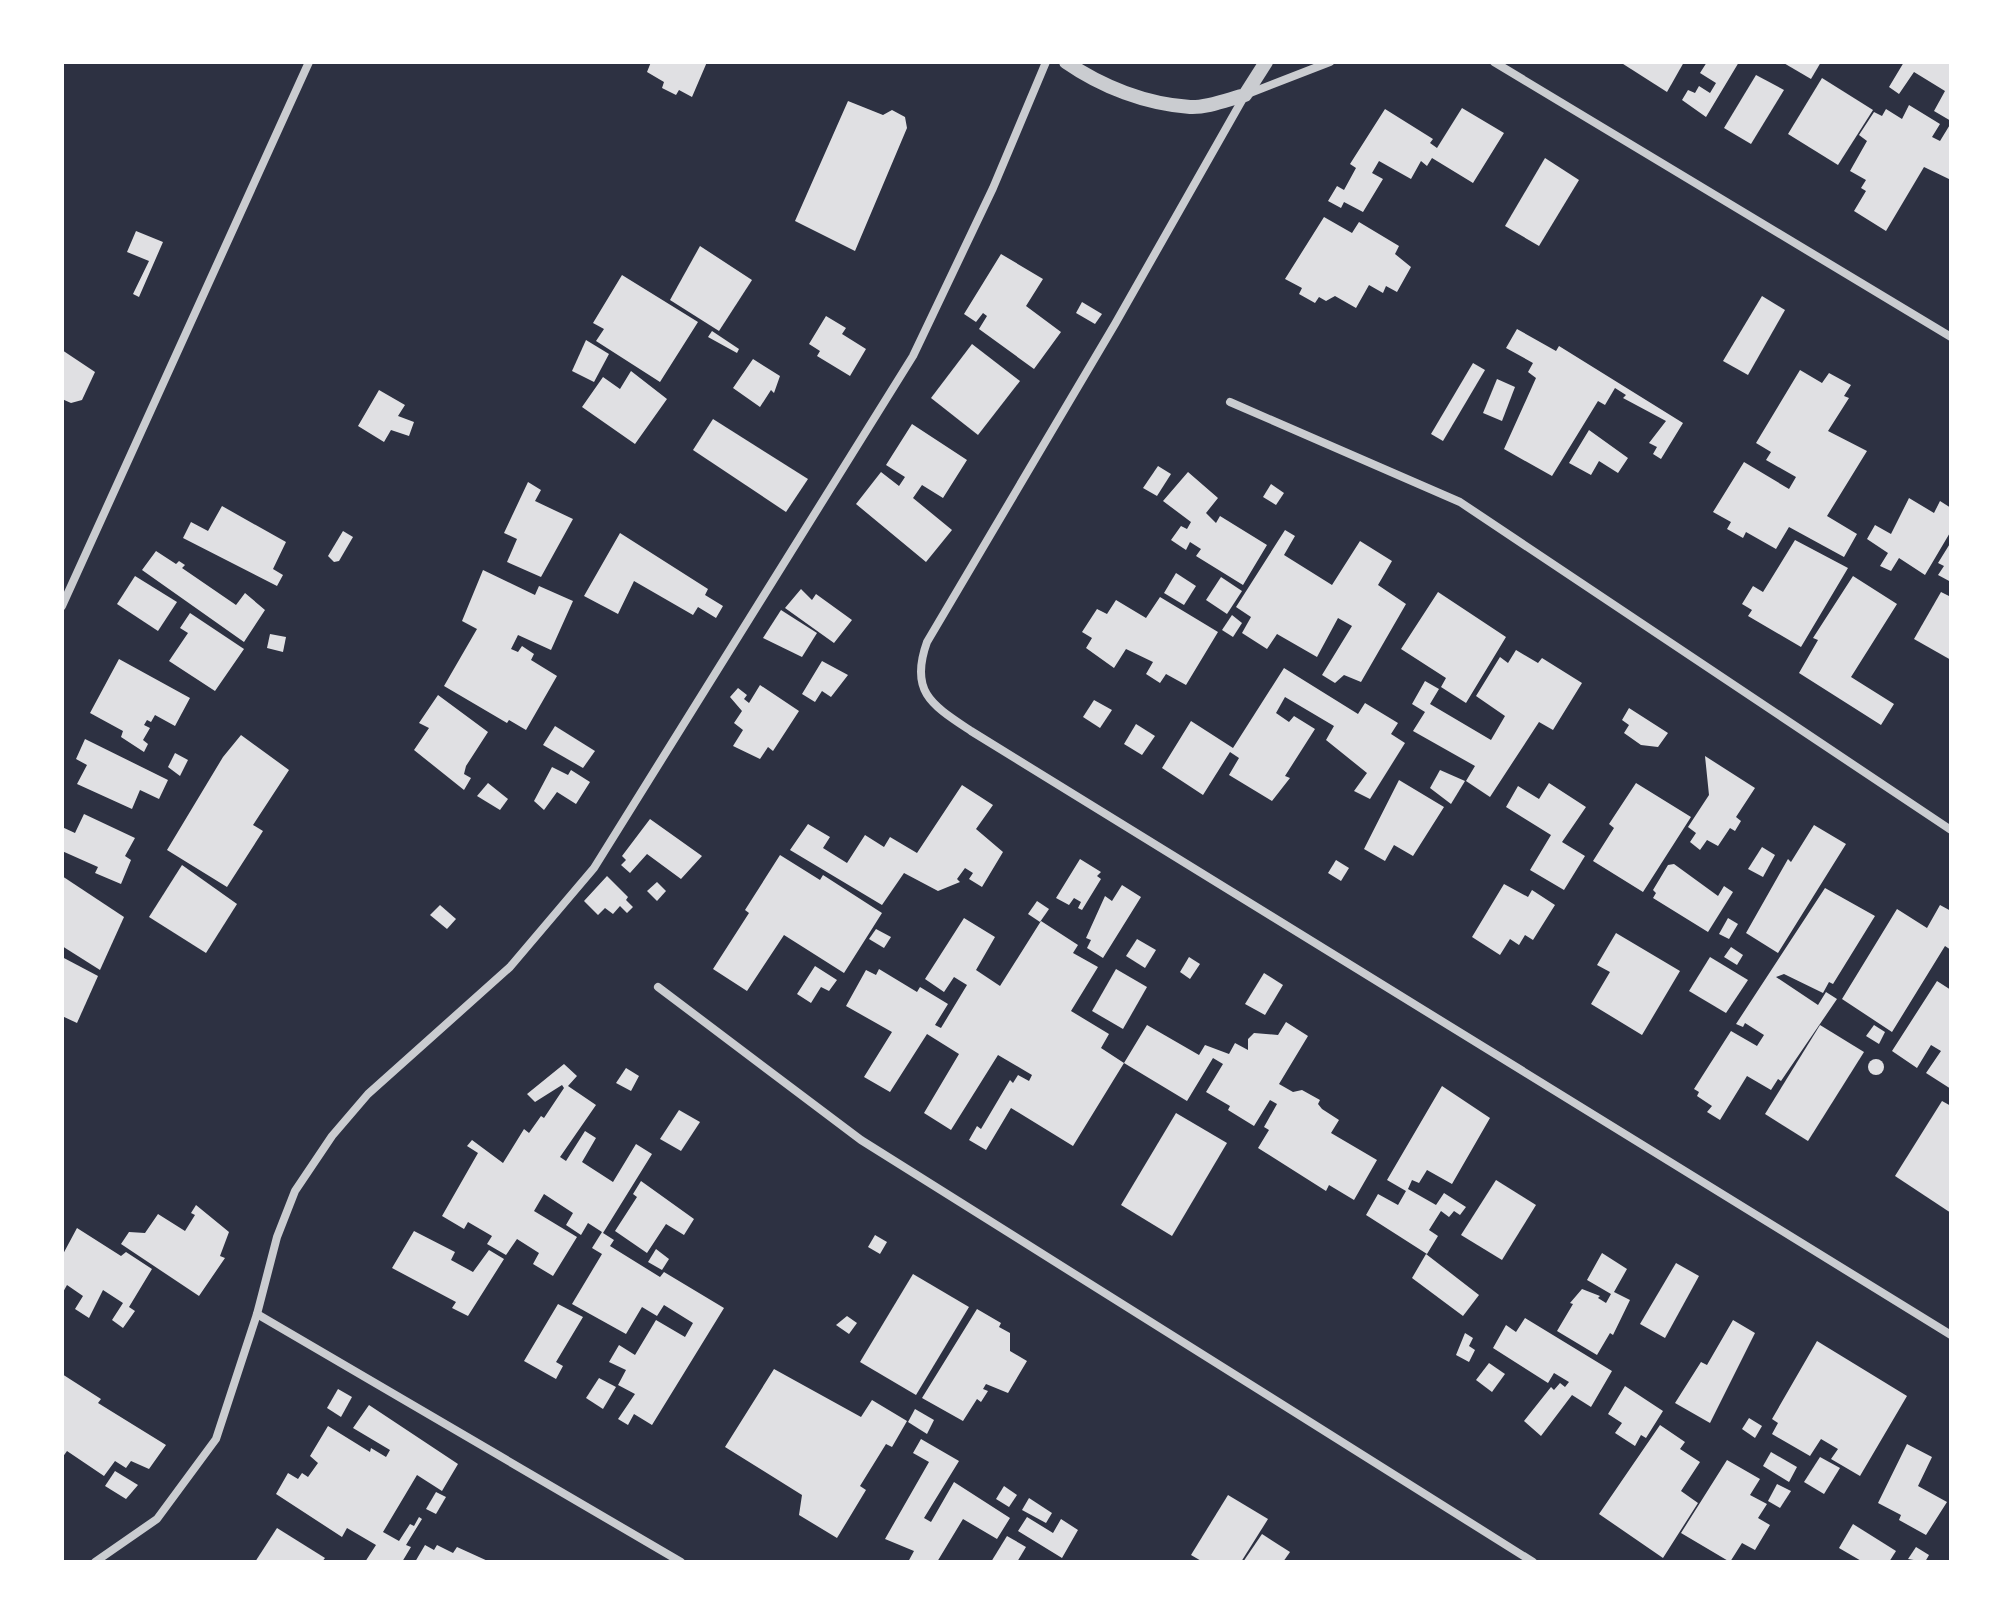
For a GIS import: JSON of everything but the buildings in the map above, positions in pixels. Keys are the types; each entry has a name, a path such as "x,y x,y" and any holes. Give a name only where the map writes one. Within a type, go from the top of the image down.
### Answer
{"street":[{"path":"62,606 309,62"},
{"path":"95,1562 157,1519 216,1439 257,1314 277,1237 295,1191 332,1136 368,1094 510,967 594,868 913,356 993,188 1046,62"},
{"path":"1066,62 1094,81 1140,98 1192,107 1245,95 1330,62"},
{"path":"1266,62 927,642 918,667 924,690 941,711 971,731 1951,1335"},
{"path":"1494,62 1951,337"},
{"path":"1230,402 1460,502 1951,830"},
{"path":"658,987 861,1140 1533,1562"},
{"path":"257,1314 681,1562"}]}
